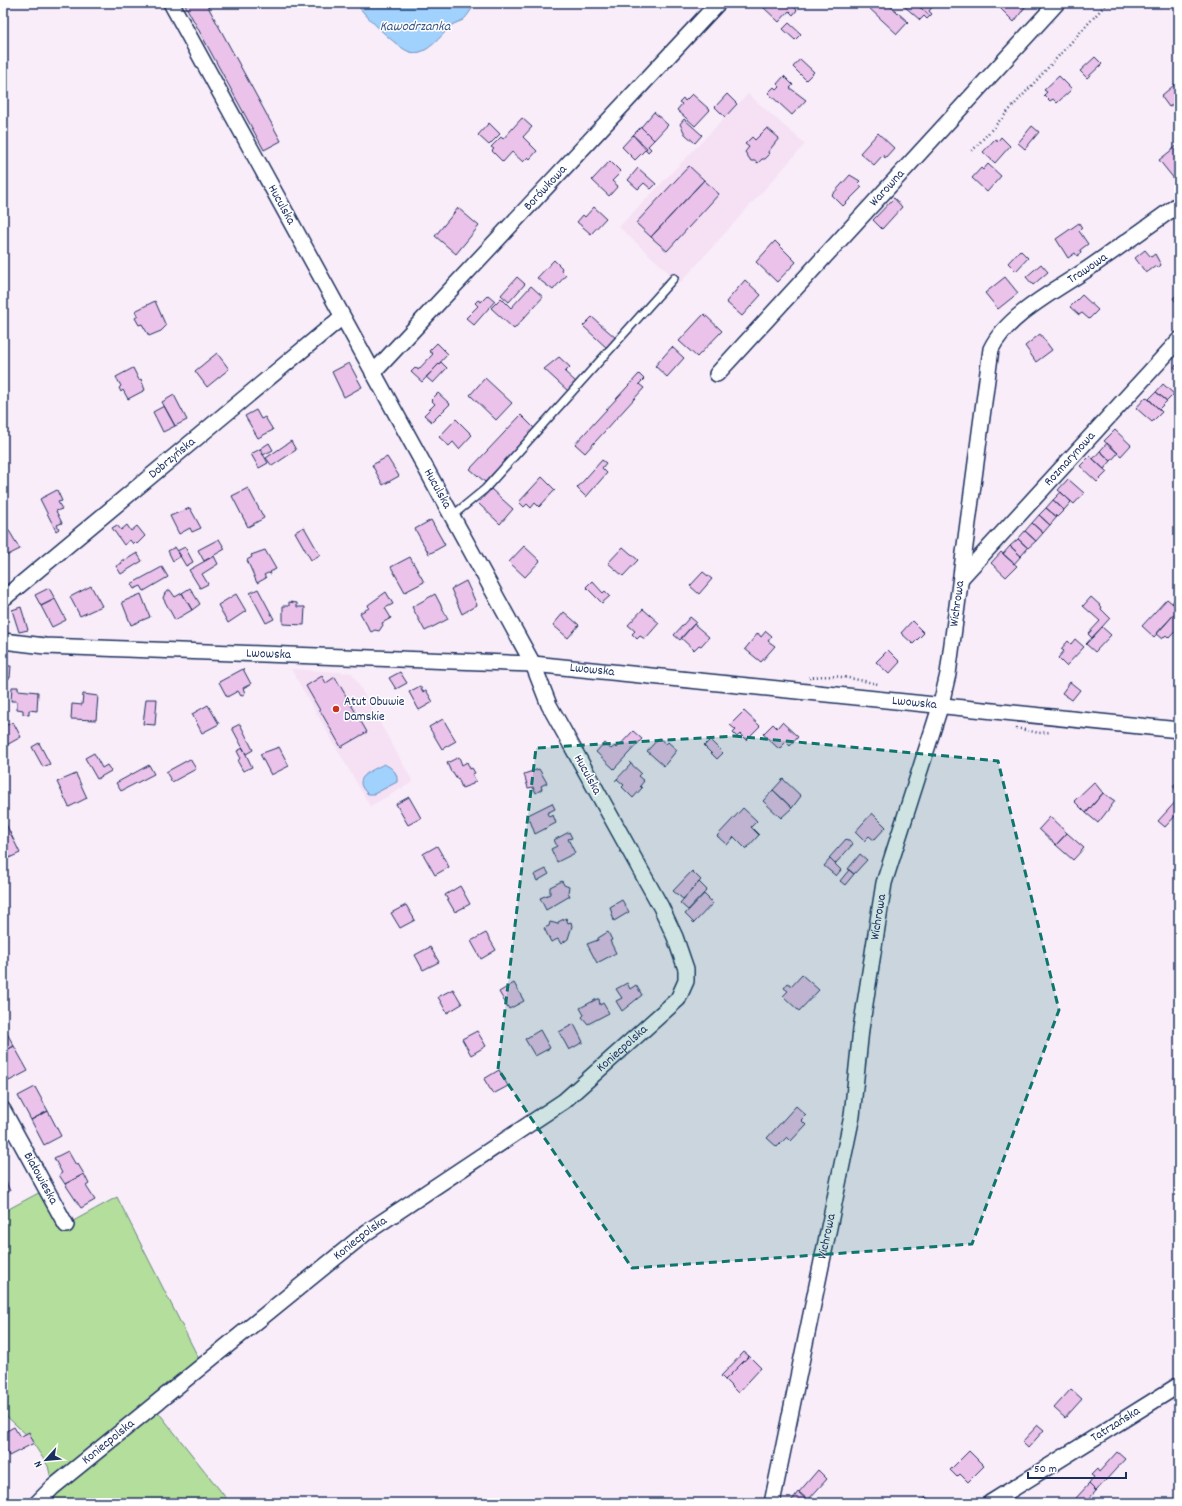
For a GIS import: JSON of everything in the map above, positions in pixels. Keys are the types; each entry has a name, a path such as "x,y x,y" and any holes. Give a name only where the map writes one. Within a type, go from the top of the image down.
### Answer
{"street":[{"name":"Huculska","path":"171,3 533,664 549,705 660,907 683,956 686,969 686,981"},
{"name":"Borówkowa","path":"373,373 718,3"},
{"name":"Warowna","path":"717,374 1057,3"},
{"name":"Trawowa","path":"999,336 1011,323 1038,302 1179,204"},
{"name":"Dobrzyńska","path":"3,599 342,317"},
{"name":"Wichrowa","path":"772,1503 852,1116 861,1029 884,883 941,704 948,674 991,349 999,336"},
{"name":"Rozmarynowa","path":"962,577 1179,340"},
{"name":"Lwowska","path":"3,640 45,646 533,664 941,704 1179,730"},
{"name":"Koniecpolska","path":"36,1503 53,1487 367,1232 564,1102 678,999 686,981"},
{"name":"Białowieska","path":"3,1110 66,1225"},
{"name":"Tatrzańska","path":"990,1503 1179,1385"}],"lane":[{"path":"452,516 485,489 674,278"}],"path":[{"path":"972,151 1107,3"},
{"path":"1009,726 1039,733 1053,732"}],"highlighted area":[{"path":"734,736 998,761 1059,1010 972,1244 632,1268 498,1069 536,748"}],"shaded area":[{"path":"748,94 805,144 680,283 619,227"},
{"path":"291,669 352,673 413,782 370,806"}],"green space":[{"path":"46,1189 66,1225 117,1197 200,1361 151,1403 230,1503 37,1503 53,1487 48,1466 29,1437 3,1413 3,1212"}],"water":[{"name":"Kawodrzanka","path":"356,3 476,3 463,20 452,25 428,48 416,53 410,52 397,45 373,23"},
{"path":"384,764 394,771 397,776 397,782 374,794 368,794 361,784 362,779 368,772"}],"building":[{"path":"184,3 206,3 281,141 264,150"},
{"path":"767,3 796,3 793,6 797,10 793,15 789,11 779,22 763,7"},
{"path":"871,3 887,3 908,22 897,34 868,7"},
{"path":"905,3 915,3 930,16 927,19 924,16 920,20 903,5"},
{"path":"915,3 930,3 933,6 929,11 932,14 930,16"},
{"path":"1004,3 1028,3 1014,22 1000,8"},
{"path":"789,23 801,34 795,40 783,29"},
{"path":"1095,57 1102,64 1087,78 1080,71"},
{"path":"800,59 814,72 806,80 793,67"},
{"path":"784,76 793,85 790,88 806,100 792,115 768,93 774,87 777,90 780,87 777,84"},
{"path":"1059,76 1072,89 1057,103 1053,99 1050,101 1044,95 1047,92 1044,90"},
{"path":"1179,81 1179,99 1169,107 1161,96"},
{"path":"692,94 710,110 695,126 677,110 682,104 679,102 683,98 685,101"},
{"path":"727,94 737,104 725,117 715,107"},
{"path":"654,112 668,125 654,140 641,127"},
{"path":"522,118 532,127 523,137 537,151 530,159 528,157 523,162 512,152 503,162 492,151 494,149 491,147 501,137 503,139"},
{"path":"684,119 702,135 695,143 685,134 680,124"},
{"path":"489,123 500,134 489,145 478,135"},
{"path":"1032,126 1039,132 1025,149 1018,143"},
{"path":"641,127 654,140 648,146 651,149 648,152 633,135"},
{"path":"767,128 779,138 768,152 769,155 765,159 762,159 758,163 751,161 745,152 749,147 745,144 752,137 755,140"},
{"path":"878,133 894,148 885,158 883,155 874,165 860,153"},
{"path":"633,135 647,148 635,160 622,147"},
{"path":"1001,137 1010,146 995,163 983,152 995,139 998,141"},
{"path":"1178,145 1179,176 1175,180 1159,160"},
{"path":"610,161 621,172 612,181 618,186 609,196 592,180"},
{"path":"988,164 1001,176 987,192 972,178 981,168 983,170"},
{"path":"689,166 704,180 651,237 636,223"},
{"path":"638,168 656,184 651,189 644,183 638,189 628,180"},
{"path":"850,175 860,181 858,183 862,187 843,206 832,195"},
{"path":"704,180 719,194 667,251 651,237"},
{"path":"894,198 902,207 882,229 873,220"},
{"path":"594,207 606,218 591,234 577,222 583,215 585,217"},
{"path":"458,208 479,226 456,254 435,236"},
{"path":"1079,223 1082,228 1079,231 1088,244 1080,250 1081,253 1077,256 1075,253 1068,258 1056,239"},
{"path":"775,241 796,262 777,282 756,262"},
{"path":"1020,250 1028,258 1016,271 1008,263"},
{"path":"1145,250 1151,257 1155,254 1161,265 1158,268 1156,266 1146,273 1135,258"},
{"path":"554,260 562,268 561,270 566,275 553,290 537,278"},
{"path":"1041,264 1048,272 1033,285 1026,277"},
{"path":"517,277 525,284 509,302 501,295"},
{"path":"1005,277 1018,293 998,309 985,293"},
{"path":"745,280 761,295 742,316 726,302"},
{"path":"531,286 543,297 514,329 491,308 501,298 511,308"},
{"path":"1179,294 1179,306 1173,298"},
{"path":"488,295 495,301 474,325 466,318 478,306 475,303 478,300 481,302"},
{"path":"1082,295 1098,310 1089,319 1082,313 1079,315 1070,307"},
{"path":"155,301 166,326 161,331 149,336 142,324 139,325 135,318 138,316 135,311"},
{"path":"704,314 722,331 697,357 679,341"},
{"path":"592,317 617,339 608,349 583,326"},
{"path":"1040,334 1052,350 1036,362 1025,346"},
{"path":"437,343 448,354 422,382 411,372 416,367 418,370 433,354 429,351"},
{"path":"672,347 684,358 667,377 655,366"},
{"path":"217,353 229,369 207,387 195,371"},
{"path":"559,357 570,367 565,372 576,382 568,391 544,369"},
{"path":"441,362 447,368 433,383 426,377"},
{"path":"1179,362 1179,371 1174,367"},
{"path":"349,363 362,387 344,397 332,372"},
{"path":"133,368 139,380 141,379 145,390 128,399 123,390 121,392 119,388 121,386 116,377"},
{"path":"639,374 644,379 639,384 644,388 585,453 575,444"},
{"path":"485,378 512,403 496,420 470,395"},
{"path":"1163,384 1174,394 1167,401 1156,392"},
{"path":"1156,392 1167,401 1159,409 1149,399"},
{"path":"438,393 450,404 432,422 424,415 435,404 431,400"},
{"path":"174,395 187,420 175,426 162,402"},
{"path":"1146,397 1162,412 1152,422 1136,408"},
{"path":"164,406 175,426 163,432 153,412"},
{"path":"256,410 261,419 265,417 273,430 258,438 245,416"},
{"path":"521,415 535,429 485,482 470,469"},
{"path":"456,419 472,435 459,449 453,442 449,446 439,437"},
{"path":"1115,430 1131,445 1121,456 1104,441"},
{"path":"291,441 296,450 272,466 266,458"},
{"path":"269,443 273,450 263,455 260,449"},
{"path":"1107,443 1118,453 1111,461 1100,451"},
{"path":"260,449 268,463 259,468 251,454"},
{"path":"1100,451 1111,461 1104,469 1093,459"},
{"path":"1090,456 1107,472 1097,482 1080,466"},
{"path":"387,457 399,476 383,485 372,465"},
{"path":"602,460 606,463 602,468 607,473 586,497 577,488"},
{"path":"542,477 555,490 539,507 535,503 531,508 527,504 524,507 519,502"},
{"path":"1068,479 1084,493 1074,504 1058,490"},
{"path":"248,488 264,518 248,527 232,496"},
{"path":"491,489 513,509 500,524 478,503"},
{"path":"57,490 62,501 58,502 62,509 56,511 62,523 57,525 59,529 56,531 40,499"},
{"path":"1061,492 1071,502 1064,510 1053,500"},
{"path":"1053,500 1064,510 1057,517 1046,508"},
{"path":"190,508 201,528 192,532 190,528 179,534 170,516"},
{"path":"1046,508 1057,517 1050,525 1039,515"},
{"path":"1039,515 1050,525 1043,533 1032,523"},
{"path":"431,520 445,545 429,554 415,529"},
{"path":"1032,523 1043,533 1036,541 1025,531"},
{"path":"5,524 20,549 6,556 3,550 3,525"},
{"path":"117,525 121,530 127,525 131,531 137,526 145,536 137,544 135,542 133,544 130,540 124,545 112,528"},
{"path":"304,527 320,555 311,560 295,532"},
{"path":"1025,531 1036,541 1028,548 1018,539"},
{"path":"219,539 225,549 204,561 198,550"},
{"path":"1018,539 1028,548 1021,556 1010,546"},
{"path":"524,546 540,561 525,577 509,562"},
{"path":"1010,546 1021,556 1014,564 1003,554"},
{"path":"175,547 181,556 173,561 168,551"},
{"path":"185,547 193,562 186,566 177,551"},
{"path":"623,547 638,560 623,576 608,563"},
{"path":"265,550 276,569 270,572 271,574 268,573 264,575 266,578 257,583 247,560 252,557 251,555"},
{"path":"1001,552 1017,566 1006,577 991,563"},
{"path":"137,553 142,561 121,574 116,566 122,563 121,561 124,559 124,561"},
{"path":"214,556 218,564 202,574 208,584 200,588 189,570"},
{"path":"410,557 424,582 405,592 391,567"},
{"path":"162,567 168,577 144,591 141,586 134,589 131,584"},
{"path":"703,572 712,579 699,594 690,586"},
{"path":"466,581 477,605 462,614 451,589"},
{"path":"592,581 603,593 605,591 610,596 602,603 586,587"},
{"path":"91,586 102,606 80,616 70,597"},
{"path":"49,588 55,599 41,606 35,595"},
{"path":"190,588 200,604 192,610 182,593"},
{"path":"258,589 274,619 266,623 250,593"},
{"path":"170,590 175,597 182,593 192,610 175,620 163,598 165,593"},
{"path":"386,592 393,604 385,608 391,618 382,623 383,625 379,631 375,630 371,632 360,613 369,608 368,605"},
{"path":"141,594 150,617 131,625 122,602"},
{"path":"236,594 246,611 228,623 218,605"},
{"path":"435,594 448,619 425,631 412,607"},
{"path":"1179,594 1179,609 1172,603"},
{"path":"1091,597 1102,607 1101,609 1110,618 1092,638 1088,634 1100,621 1083,606"},
{"path":"55,599 66,620 52,627 41,606"},
{"path":"1167,599 1179,609 1154,637 1142,626"},
{"path":"289,602 297,603 297,607 305,607 304,625 283,624 283,606 289,606"},
{"path":"21,607 28,630 19,632 12,610"},
{"path":"643,609 659,623 645,639 640,636 637,639 632,634 635,631 628,625"},
{"path":"1179,609 1179,627 1169,638 1166,635 1162,639 1156,634"},
{"path":"564,612 579,625 568,638 553,625"},
{"path":"690,617 696,622 680,640 674,635"},
{"path":"912,621 924,633 913,644 901,633"},
{"path":"694,624 709,637 701,646 699,645 694,650 681,638"},
{"path":"1102,627 1111,635 1095,652 1086,644"},
{"path":"766,631 772,636 768,641 775,646 761,662 745,649 758,633 761,637"},
{"path":"1075,639 1084,647 1066,666 1058,658 1064,651 1061,649 1068,641 1071,644"},
{"path":"888,650 900,662 889,674 876,662"},
{"path":"3,666 11,666 10,678 3,678"},
{"path":"243,669 251,684 243,688 245,693 241,696 238,691 227,697 219,682"},
{"path":"400,672 407,683 396,689 389,678"},
{"name":"Atut Obuwie Damskie","path":"322,676 326,683 335,677 367,732 341,747 306,686"},
{"path":"1070,682 1080,690 1072,700 1062,693"},
{"path":"420,686 423,692 426,690 433,702 419,710 409,692"},
{"path":"12,687 18,687 18,690 38,692 37,711 29,710 29,715 23,714 23,710 17,709 17,701 11,701"},
{"path":"83,694 98,696 96,720 71,719 72,704 82,705"},
{"path":"146,699 157,699 155,725 143,724"},
{"path":"208,705 219,724 202,733 192,714"},
{"path":"744,711 760,726 746,740 740,734 737,737 733,733 736,730 730,725"},
{"path":"443,719 456,741 442,749 429,727"},
{"path":"13,722 21,737 3,747 3,727"},
{"path":"782,722 798,737 790,746 786,742 779,749 763,734 773,724 777,728"},
{"path":"240,724 253,750 246,754 232,728"},
{"path":"633,731 642,739 614,769 596,752 604,743 611,749 615,746 617,748"},
{"path":"659,738 666,744 668,742 677,750 664,766 647,751"},
{"path":"710,740 723,753 717,759 704,746"},
{"path":"39,743 50,764 43,767 32,747"},
{"path":"279,747 289,766 271,775 260,754"},
{"path":"243,748 252,767 243,771 238,762 240,757 237,751"},
{"path":"94,753 102,768 107,765 111,771 97,779 85,758"},
{"path":"459,757 462,765 467,762 470,769 472,768 475,773 472,774 476,781 473,784 462,788 458,778 457,779 453,772 451,772 447,763"},
{"path":"190,759 196,769 172,782 166,772"},
{"path":"629,762 641,773 638,776 644,781 640,786 642,788 633,798 622,787 624,785 617,779 615,781 631,764"},
{"path":"149,765 154,774 121,791 116,783"},
{"path":"539,769 547,783 541,786 542,789 536,793 533,787 528,788 524,774"},
{"path":"76,774 87,798 69,807 57,782"},
{"path":"783,779 801,796 792,808 773,790"},
{"path":"1179,780 1179,793 1173,786"},
{"path":"1094,782 1103,793 1086,813 1074,801"},
{"path":"773,790 792,808 781,818 763,801"},
{"path":"1103,793 1115,801 1098,823 1086,813"},
{"path":"409,797 421,818 408,825 396,804"},
{"path":"1179,798 1179,812 1165,827 1158,821"},
{"path":"552,803 555,809 547,813 549,817 553,815 556,823 535,834 528,815"},
{"path":"743,808 757,821 751,827 759,835 746,849 734,837 727,845 717,836"},
{"path":"872,813 886,827 874,840 869,836 864,841 855,832"},
{"path":"1050,817 1067,833 1056,845 1039,829"},
{"path":"3,818 20,853 9,858 3,846"},
{"path":"569,832 572,838 568,839 575,853 557,862 551,849 557,846 554,840"},
{"path":"1067,833 1084,848 1073,860 1056,845"},
{"path":"846,839 853,844 835,864 829,858"},
{"path":"437,846 449,867 435,875 423,854"},
{"path":"860,854 867,860 854,874 848,869"},
{"path":"830,859 841,870 836,876 824,866"},
{"path":"546,869 549,874 537,881 534,875"},
{"path":"849,870 854,874 845,885 840,881"},
{"path":"692,871 701,880 683,899 673,891"},
{"path":"562,881 564,885 569,887 568,892 570,896 546,910 540,898 550,894 550,887"},
{"path":"699,882 707,890 688,910 680,903"},
{"path":"460,886 470,904 455,912 445,895"},
{"path":"704,894 713,903 694,923 685,914"},
{"path":"622,900 629,912 614,921 610,907"},
{"path":"406,905 415,920 400,928 391,913"},
{"path":"566,918 568,923 571,922 572,926 568,939 561,944 558,939 551,942 544,928 549,926 550,922 558,924 558,922"},
{"path":"608,932 612,940 610,941 616,953 597,963 587,944 598,940 598,938"},
{"path":"486,933 496,950 481,959 471,941"},
{"path":"430,947 439,962 423,970 415,955"},
{"path":"802,975 819,990 799,1011 783,996 788,991 784,988 788,983 792,986"},
{"path":"514,983 524,1001 509,1009 499,992"},
{"path":"627,983 630,989 636,985 642,995 622,1011 616,1001 622,998 616,989"},
{"path":"453,989 462,1004 447,1013 438,997"},
{"path":"599,999 600,1005 603,1003 609,1013 588,1024 582,1017 584,1015 580,1008"},
{"path":"574,1024 583,1042 569,1050 559,1032"},
{"path":"3,1026 14,1046 3,1052"},
{"path":"540,1030 550,1048 535,1056 525,1039"},
{"path":"477,1031 486,1046 471,1055 462,1039"},
{"path":"14,1046 28,1071 9,1081 3,1070 3,1052"},
{"path":"499,1070 508,1086 493,1094 484,1079"},
{"path":"35,1087 48,1111 31,1120 18,1096"},
{"path":"796,1106 806,1115 801,1120 806,1125 791,1141 787,1137 777,1147 767,1138"},
{"path":"48,1111 61,1136 44,1145 31,1120"},
{"path":"68,1151 76,1165 78,1164 84,1174 65,1184 59,1175 62,1173 54,1158"},
{"path":"84,1174 89,1184 86,1186 95,1200 81,1208 65,1184"},
{"path":"5,1180 10,1191 3,1195 3,1181"},
{"path":"744,1352 749,1356 725,1380 721,1376"},
{"path":"749,1356 761,1368 738,1393 725,1380"},
{"path":"1071,1389 1082,1399 1065,1418 1054,1408"},
{"path":"1038,1425 1044,1430 1028,1448 1022,1442"},
{"path":"14,1427 20,1437 29,1432 34,1443 9,1456 3,1444 3,1433"},
{"path":"969,1451 984,1466 968,1482 960,1474 957,1477 950,1470"},
{"path":"1117,1452 1125,1459 1096,1491 1089,1484 1094,1477 1091,1475 1097,1469 1099,1472"},
{"path":"818,1470 827,1479 808,1500 799,1492"},
{"path":"1089,1484 1096,1491 1085,1503 1081,1503 1076,1498"},
{"path":"798,1492 810,1503 790,1503"},
{"path":"926,1497 934,1503 921,1503"}],"place":[{"name":"Atut Obuwie Damskie","path":"336,709"}]}
